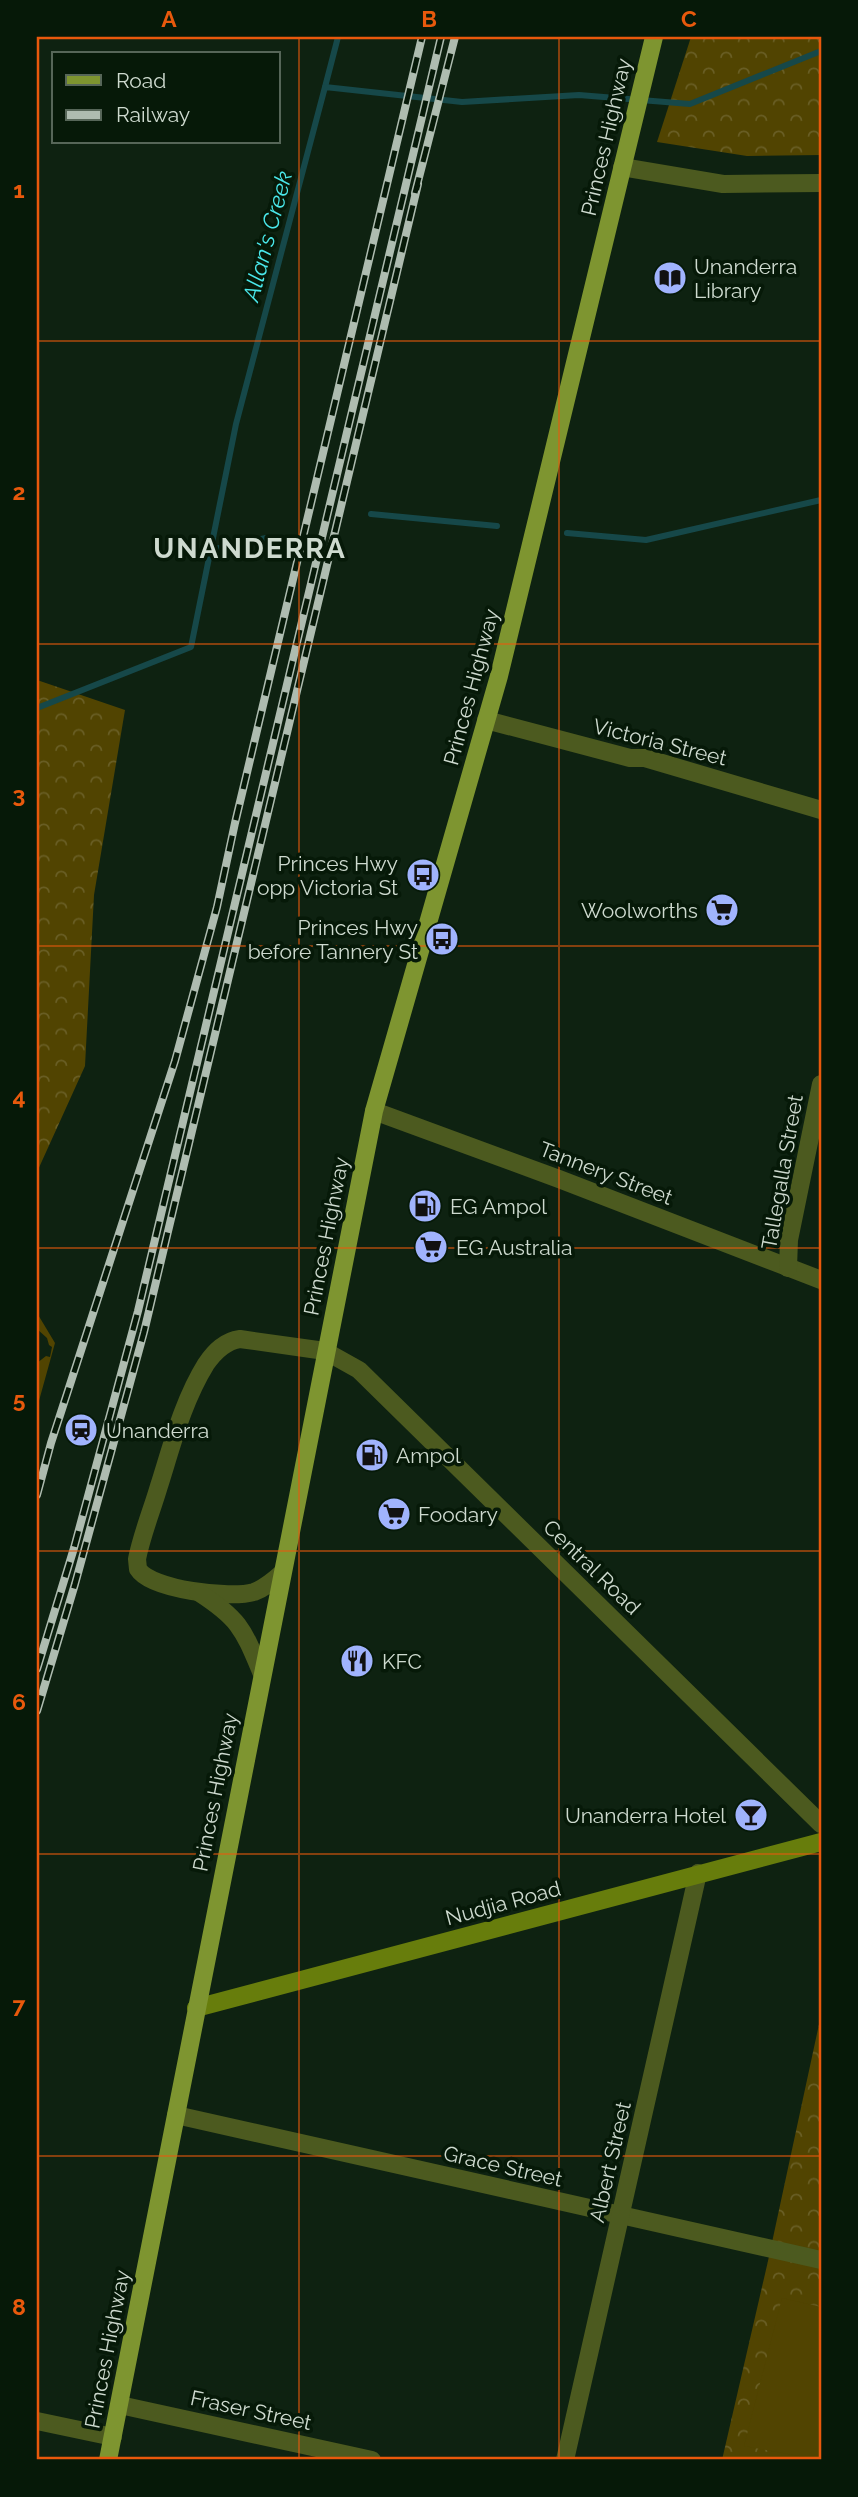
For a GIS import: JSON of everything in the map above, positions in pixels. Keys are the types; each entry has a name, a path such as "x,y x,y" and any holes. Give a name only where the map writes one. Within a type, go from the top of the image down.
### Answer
{"main road":[{"name":"Princes Highway","path":"108,2460 373,1111 486,720 530,551 654,37"},
{"name":"Nudjia Road","path":"196,2008 821,1842"}],"street":[{"path":"622,167 723,184 821,183"},
{"name":"Victoria Street","path":"486,720 630,758 645,758 821,810"},
{"name":"Tallegalla Street","path":"788,1268 789,1240 821,1084"},
{"name":"Tannery Street","path":"373,1111 559,1178 821,1280"},
{"path":"282,1573 262,1588 247,1593 198,1592 149,1579 141,1574 136,1564 191,1391 212,1356 221,1346 233,1340 253,1340 325,1351"},
{"name":"Central Road","path":"325,1351 359,1370 821,1824"},
{"path":"198,1592 232,1617 244,1634 262,1674"},
{"name":"Albert Street","path":"565,2460 698,1873"},
{"name":"Grace Street","path":"176,2115 821,2260"},
{"name":"Fraser Street","path":"120,2405 372,2460"},
{"path":"37,2421 113,2437"}],"green space":[{"path":"691,37 821,37 821,155 747,156 657,142"},
{"path":"37,680 125,710 94,895 85,1066 37,1172"},
{"path":"37,1313 55,1343 37,1408 37,1363 46,1356 50,1357 52,1347 37,1329"},
{"path":"821,2015 821,2460 722,2460 768,2261"},
{"path":"782,2298 821,2307 821,2460 744,2446"}],"waterway":[{"path":"325,87 338,37"},
{"name":"Allan's Creek","path":"37,708 191,647 236,424 325,87 462,102 579,95 690,104 821,51"},
{"path":"567,533 646,540 821,500"},
{"path":"371,514 497,526"},
{"path":"210,550 266,538"}],"railway":[{"path":"37,1495 51,1443 175,1061 217,907 422,37"},
{"path":"37,1669 74,1548 138,1311 441,37"},
{"path":"415,193 455,37"},
{"path":"37,1711 144,1332 418,184"}],"place":[{"name":"Unanderra Library","path":"670,278"},
{"name":"Princes Hwy opp Victoria St","path":"423,875"},
{"name":"Woolworths","path":"722,910"},
{"name":"Princes Hwy before Tannery St","path":"442,939"},
{"name":"EG Ampol","path":"425,1206"},
{"name":"EG Australia","path":"431,1247"},
{"name":"Unanderra","path":"81,1430"},
{"name":"Ampol","path":"372,1455"},
{"name":"Foodary","path":"394,1514"},
{"name":"KFC","path":"357,1661"},
{"name":"Unanderra Hotel","path":"751,1815"}],"district":[{"name":"UNANDERRA","path":"250,548"}]}
